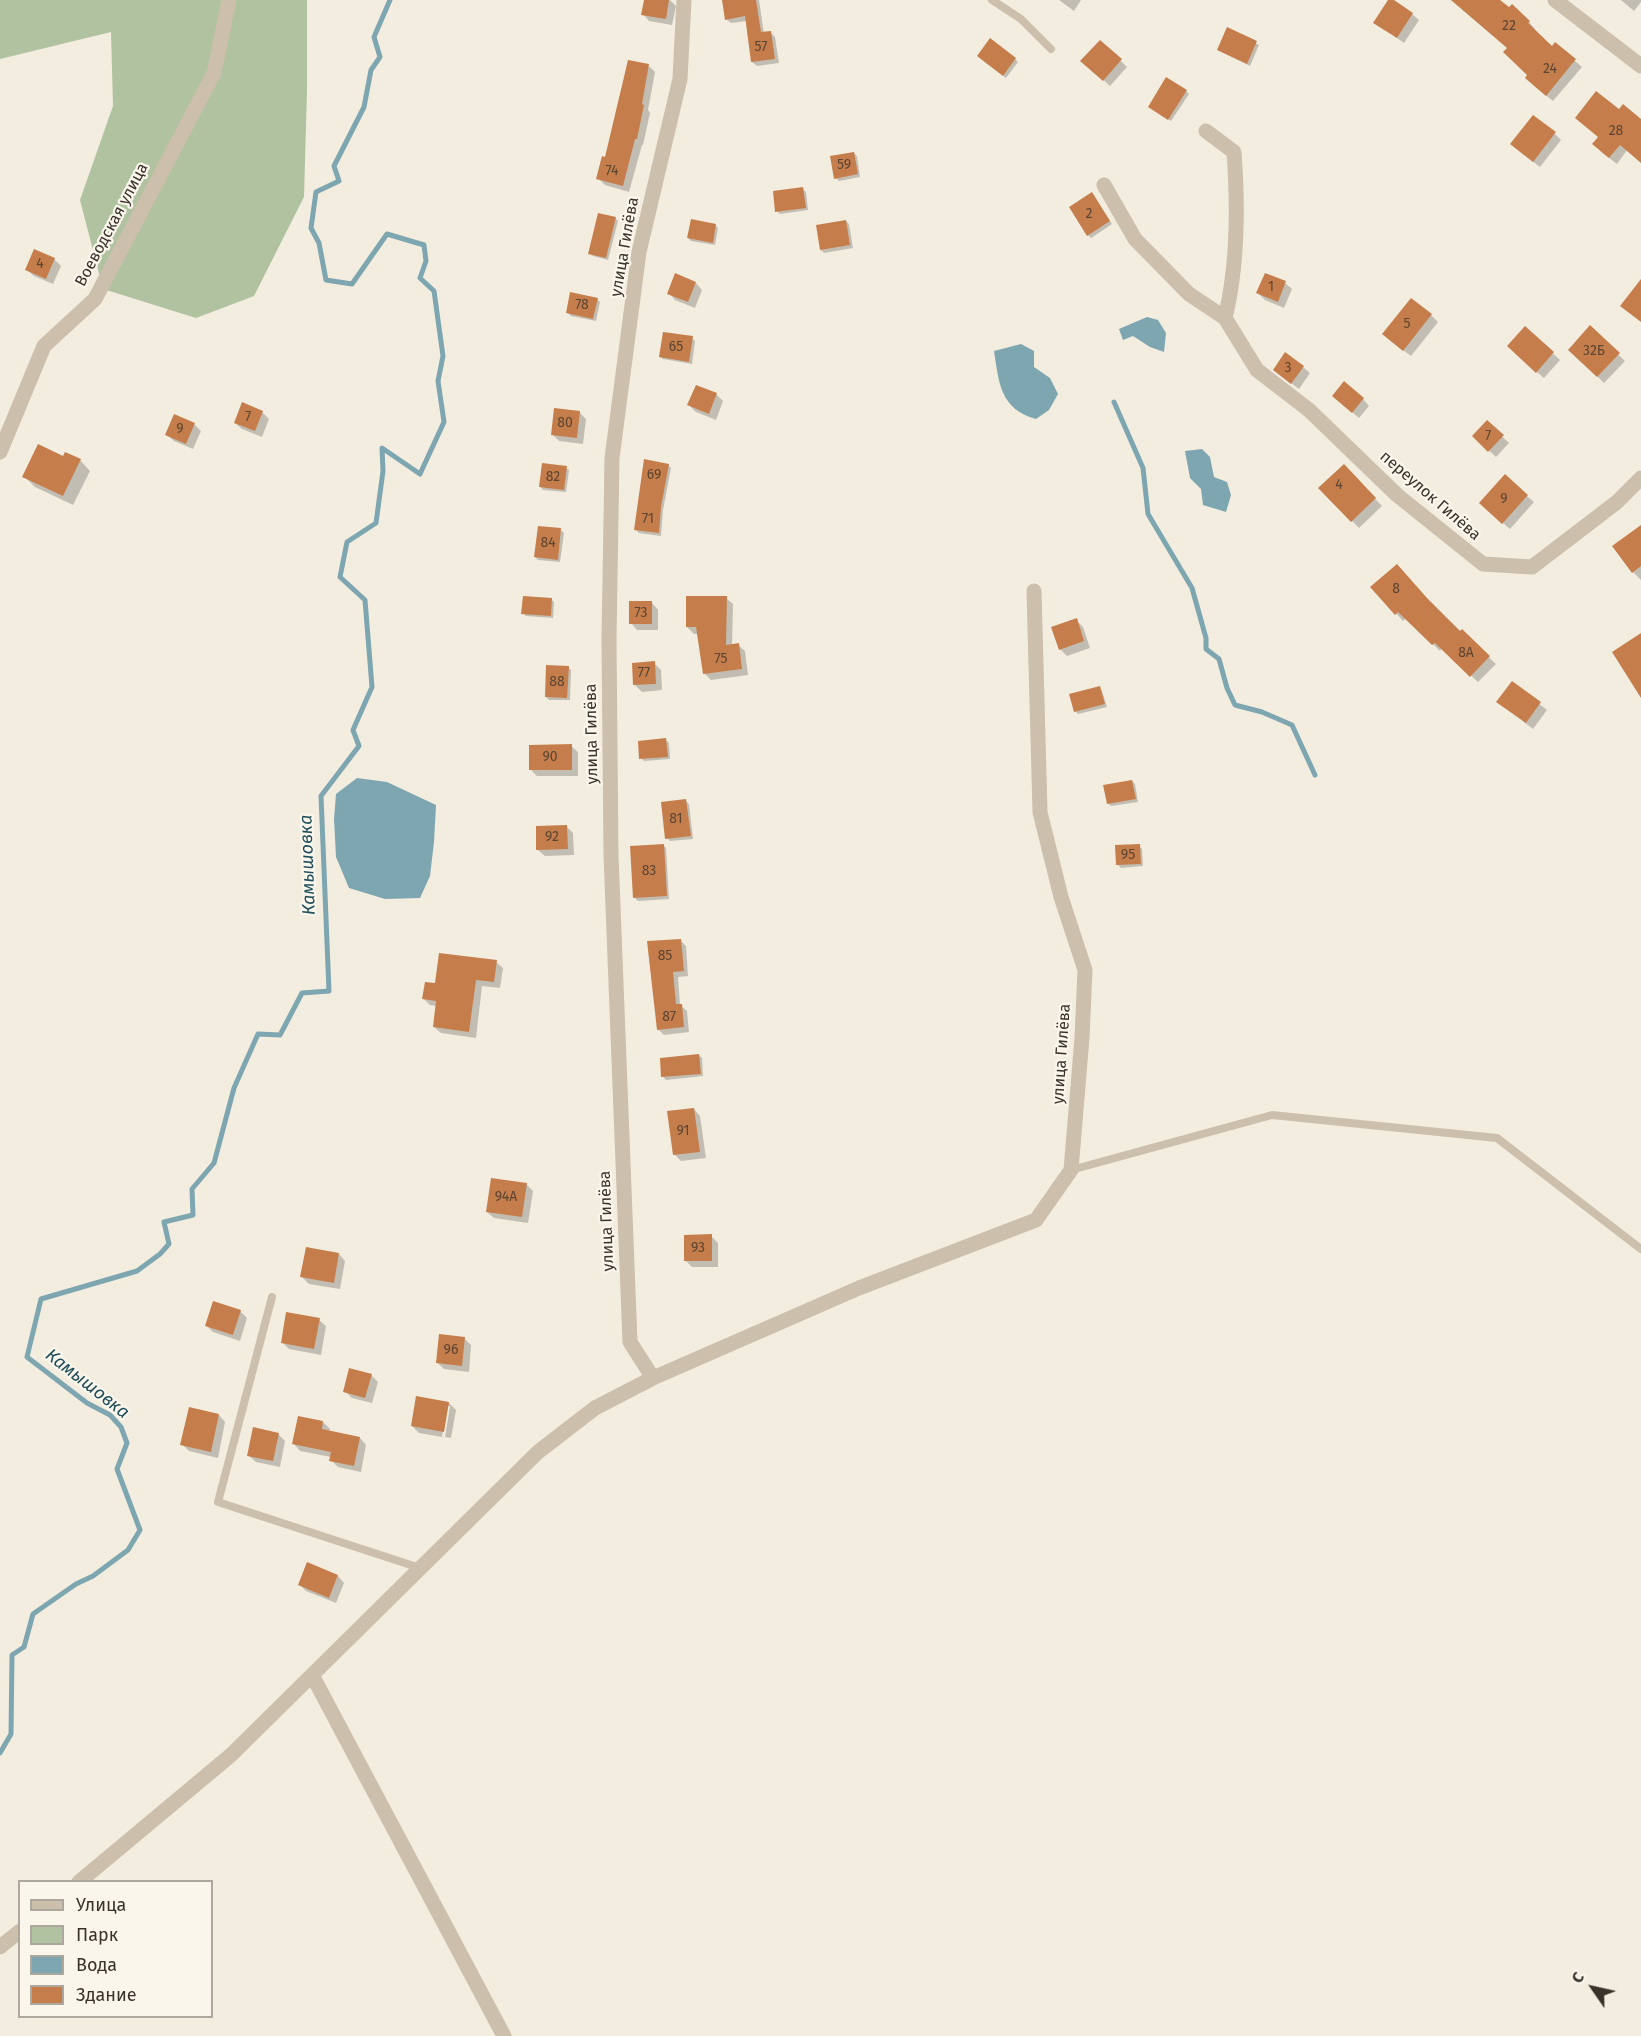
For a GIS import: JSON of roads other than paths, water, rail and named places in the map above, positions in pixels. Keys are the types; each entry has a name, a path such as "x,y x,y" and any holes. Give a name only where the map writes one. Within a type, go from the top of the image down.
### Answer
{"street":[{"name":"Воеводская улица","path":"0,452 44,346 94,299 214,73 229,0"},
{"name":"улица Гилёва","path":"653,1378 630,1342 611,855 609,639 612,469 639,252 680,79 684,0"},
{"path":"1556,0 1641,66"},
{"path":"1206,130 1234,152 1237,191 1231,290 1225,318"},
{"name":"переулок Гилёва","path":"1104,185 1135,238 1189,294 1225,318 1257,370 1309,410 1397,495 1483,564 1532,567 1617,502 1641,478"},
{"name":"улица Гилёва","path":"1034,591 1040,812 1061,897 1085,970 1071,1170"},
{"path":"80,1880 231,1755 537,1452 595,1408 653,1378 859,1288 1036,1220 1071,1170"},
{"path":"312,1675 504,2036"},
{"path":"0,1947 18,1933"}],"lane":[{"path":"992,0 1021,19 1051,49"},
{"path":"1071,1170 1272,1115 1497,1138 1641,1249"},
{"path":"272,1298 218,1502 420,1568"}],"water":[{"path":"1147,317 1158,320 1166,333 1164,352 1150,347 1133,336 1123,340 1119,329"},
{"path":"1021,344 1034,351 1034,367 1050,378 1058,394 1049,410 1036,419 1024,415 1008,402 998,374 994,351"},
{"path":"1202,449 1210,457 1214,477 1227,482 1231,495 1226,512 1203,505 1201,489 1190,478 1185,451"},
{"path":"357,778 387,782 436,805 430,876 420,898 385,899 349,888 336,857 334,819 336,794"}],"waterway":[{"name":"Камышовка","path":"0,1753 11,1734 12,1655 24,1647 33,1614 76,1584 93,1576 128,1550 140,1530 117,1469 127,1443 121,1427 110,1415 87,1403 27,1357 41,1299 137,1271 160,1254 169,1244 164,1222 193,1215 192,1189 214,1163 234,1088 258,1034 280,1035 302,993 329,991 321,796 359,746 353,730 372,687 365,600 340,577 347,542 376,523 383,471 382,448 420,474 444,422 438,381 443,356 434,291 420,278 426,261 424,245 387,234 352,284 326,280 319,243 311,228 316,192 339,181 334,166 364,107 371,70 380,57 374,37 390,0"},
{"path":"1114,402 1143,468 1148,514 1192,588 1206,638 1206,649 1219,659 1227,688 1235,705 1262,712 1292,725 1315,775"}]}
